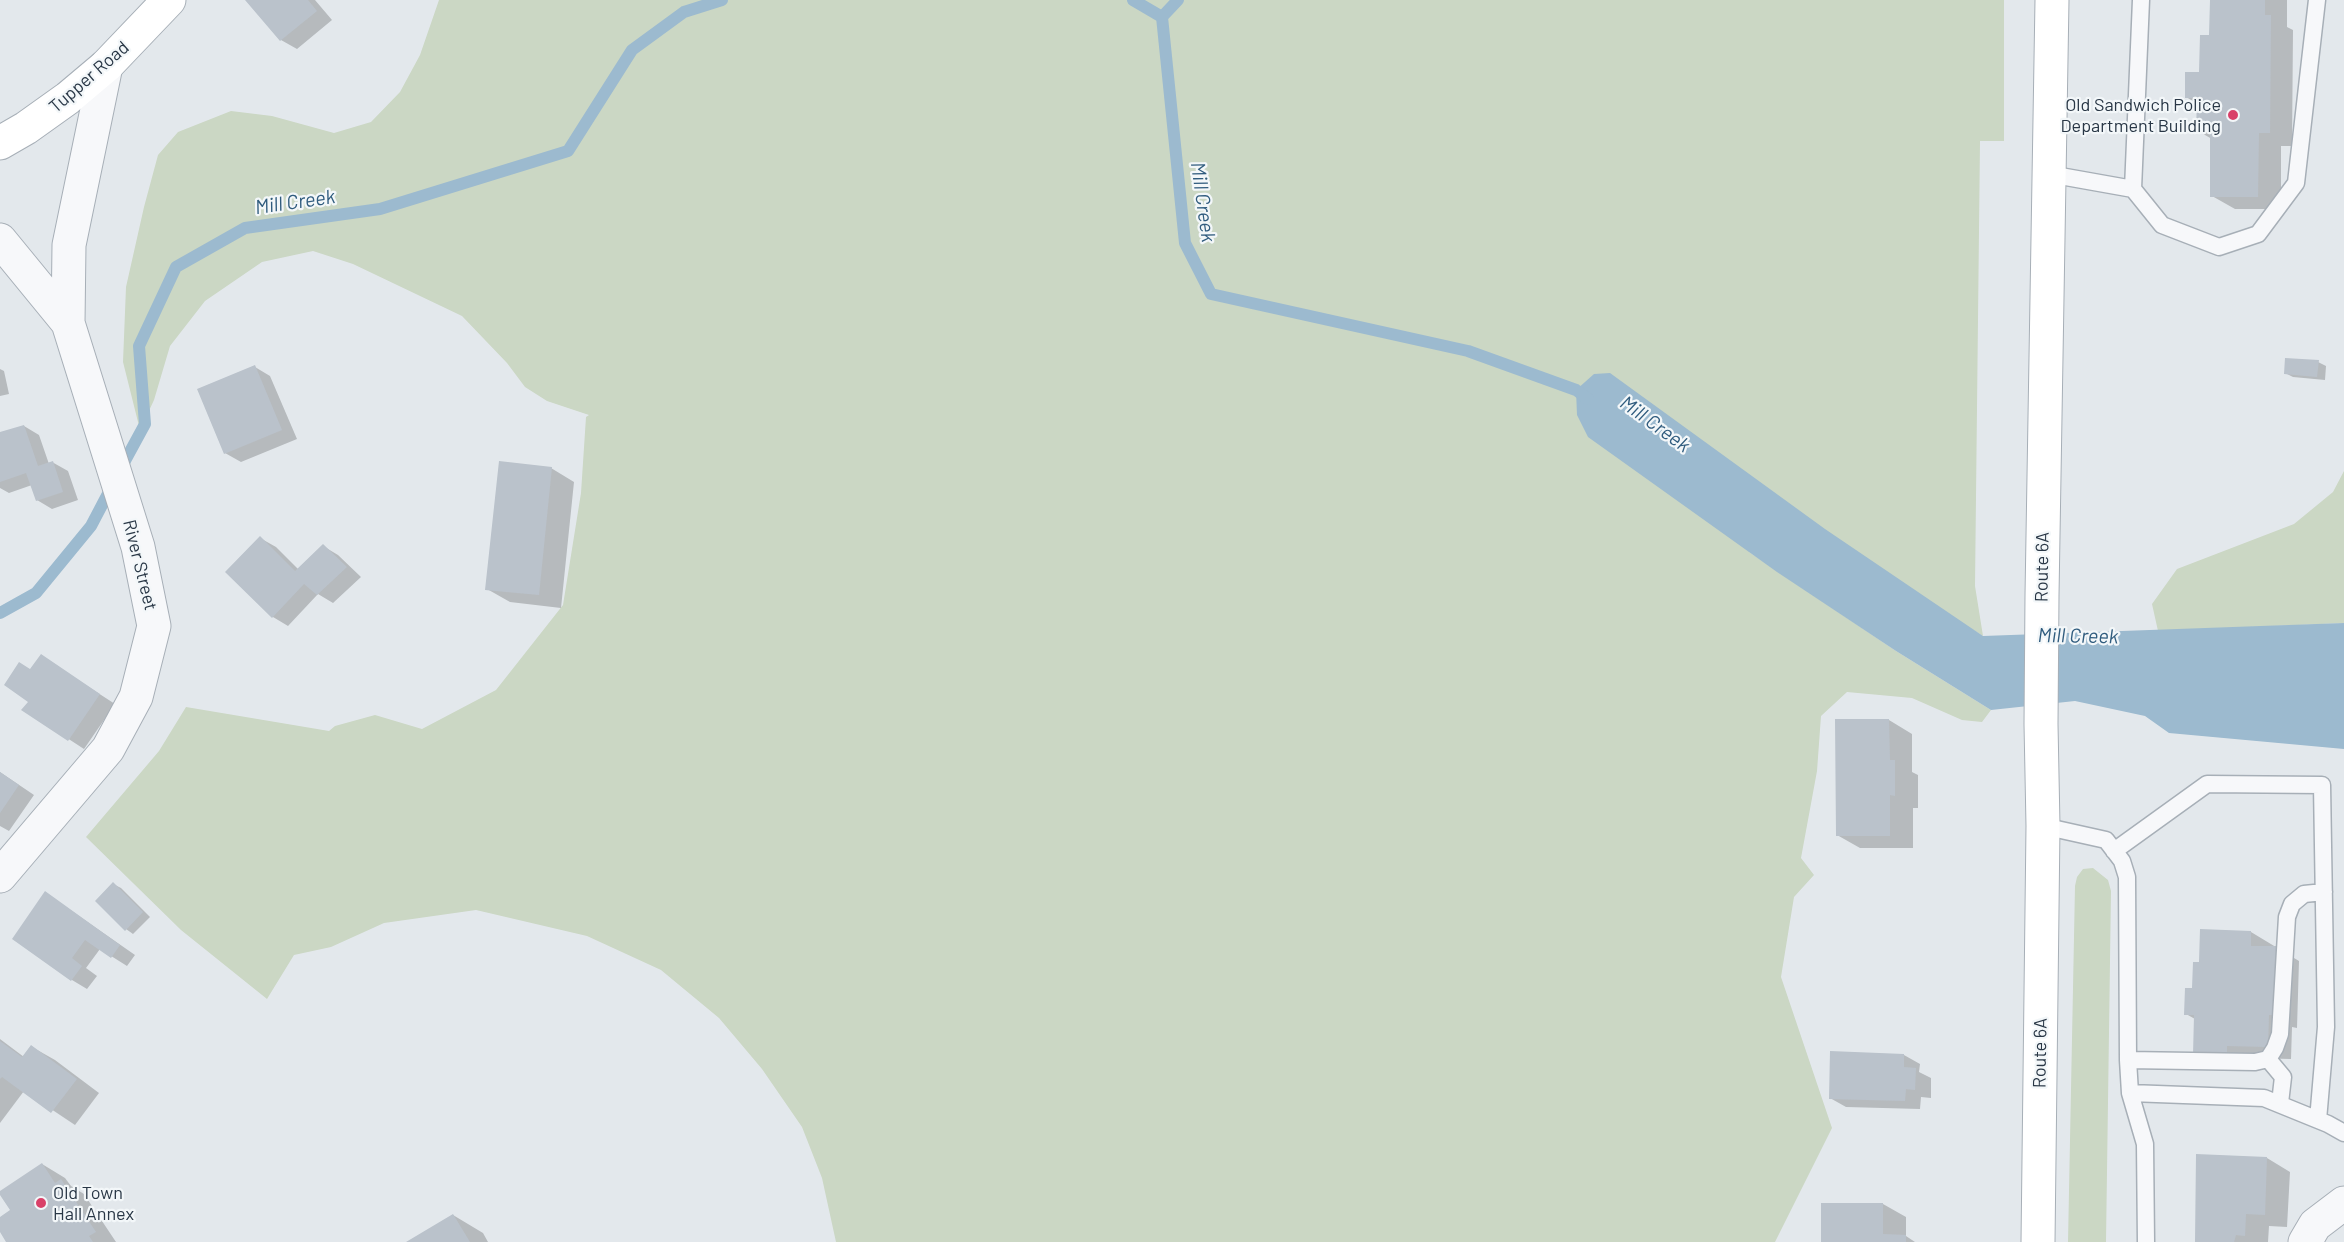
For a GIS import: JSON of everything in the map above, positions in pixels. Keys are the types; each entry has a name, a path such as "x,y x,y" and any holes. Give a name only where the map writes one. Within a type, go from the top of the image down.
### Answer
{"main road":[{"name":"Tupper Road","path":"0,143 60,104 106,66 169,0"},
{"name":"Route 6A","path":"2038,1242 2043,826 2042,595 2052,0"}],"street":[{"name":"River Street","path":"0,876 108,749 136,697 154,626 138,547 68,323 69,245 106,66"},
{"name":"River Street","path":"0,240 68,323"},
{"path":"2305,1242 2315,1224 2344,1203"}],"lane":[{"path":"2133,189 2141,0"},
{"path":"2049,174 2133,189 2162,225 2219,248 2258,234 2296,183 2317,0"},
{"path":"2115,851 2207,784 2322,785 2326,1027 2318,1120"},
{"path":"2043,826 2106,840 2122,861 2127,877 2128,1060 2130,1093 2145,1144 2146,1242"},
{"path":"2128,1060 2255,1062 2268,1059 2280,1034 2287,917 2292,904 2304,894 2324,892"},
{"path":"2268,1059 2283,1077 2280,1103"},
{"path":"2130,1093 2264,1098 2280,1103 2344,1133"}],"green space":[{"path":"439,0 2004,0 2004,141 1980,141 1975,586 1983,636 1975,631 1749,552 1896,651 1991,710 1982,722 1962,720 1912,698 1847,692 1821,716 1817,771 1801,858 1814,875 1794,897 1781,977 1832,1128 1775,1242 836,1242 822,1178 802,1127 762,1069 719,1018 661,970 587,936 476,910 384,923 331,947 294,955 267,999 181,930 86,837 159,751 186,707 329,731 335,726 375,715 422,729 496,690 563,605 581,493 586,417 589,415 547,401 525,387 507,363 462,316 353,264 313,251 262,262 205,301 170,346 154,400 140,430 123,362 126,287 144,207 158,155 178,132 231,111 272,116 334,133 371,122 400,92 420,55"},
{"path":"2344,471 2344,623 2158,631 2152,604 2177,569 2294,524 2333,492"},
{"path":"2093,868 2108,880 2111,891 2106,1242 2068,1242 2075,886 2077,877 2083,869"}],"water":[{"path":"1610,373 1825,529 1983,636 2344,623 2344,749 2169,733 2145,716 2075,701 1991,710 1896,651 1777,572 1588,437 1577,415 1576,390 1594,374"}],"building":[{"path":"245,0 308,0 317,11 280,41"},
{"name":"Old Sandwich Police Department Building","path":"2210,0 2265,0 2265,15 2271,15 2270,133 2259,133 2258,197 2210,197 2210,132 2196,132 2197,98 2185,98 2185,72 2199,72 2200,35 2209,35"},
{"path":"2285,358 2319,360 2317,377 2284,374"},
{"path":"255,365 282,430 224,454 197,389"},
{"path":"24,425 38,466 53,461 63,492 36,501 26,473 0,482 0,432"},
{"path":"499,461 552,467 539,595 485,590"},
{"path":"260,536 295,571 323,544 347,567 317,595 304,584 272,618 225,572"},
{"path":"41,654 100,694 68,741 21,710 28,702 4,685 19,662 30,669"},
{"path":"1835,719 1889,719 1890,760 1895,760 1895,796 1890,795 1890,836 1836,836"},
{"path":"0,772 19,785 0,813"},
{"path":"113,882 143,912 125,931 95,901"},
{"path":"45,891 120,945 111,958 85,940 72,958 82,966 71,981 12,939"},
{"path":"2200,929 2251,931 2251,946 2277,946 2275,1015 2269,1015 2268,1047 2227,1046 2227,1057 2193,1055 2194,1015 2184,1015 2185,988 2192,988 2193,962 2199,962"},
{"path":"0,1041 22,1057 31,1045 77,1079 51,1113 2,1077 0,1079"},
{"path":"1830,1051 1904,1054 1904,1067 1916,1068 1915,1090 1906,1089 1905,1101 1829,1099"},
{"path":"2196,1154 2267,1157 2265,1215 2246,1214 2245,1236 2236,1235 2234,1242 2195,1242"},
{"name":"Old Town Hall Annex","path":"42,1163 55,1183 61,1179 96,1232 89,1236 93,1242 6,1242 0,1232 0,1217 10,1210 0,1195 0,1191"},
{"path":"1821,1203 1883,1203 1883,1234 1906,1235 1906,1242 1821,1242"},
{"path":"453,1214 470,1242 406,1242"}],"waterway":[{"name":"Mill Creek","path":"120,470 145,424 139,346 176,267 245,228 380,209 568,151 632,50 684,12 722,0"},
{"path":"1133,0 1162,17"},
{"name":"Mill Creek","path":"1178,0 1162,17 1185,243 1211,294 1468,351 1576,390 1588,399"},
{"name":"Mill Creek","path":"0,613 36,593 91,526 112,486"}],"place":[{"name":"Old Sandwich Police Department Building","path":"2233,115"},
{"name":"Old Town Hall Annex","path":"41,1203"}]}
